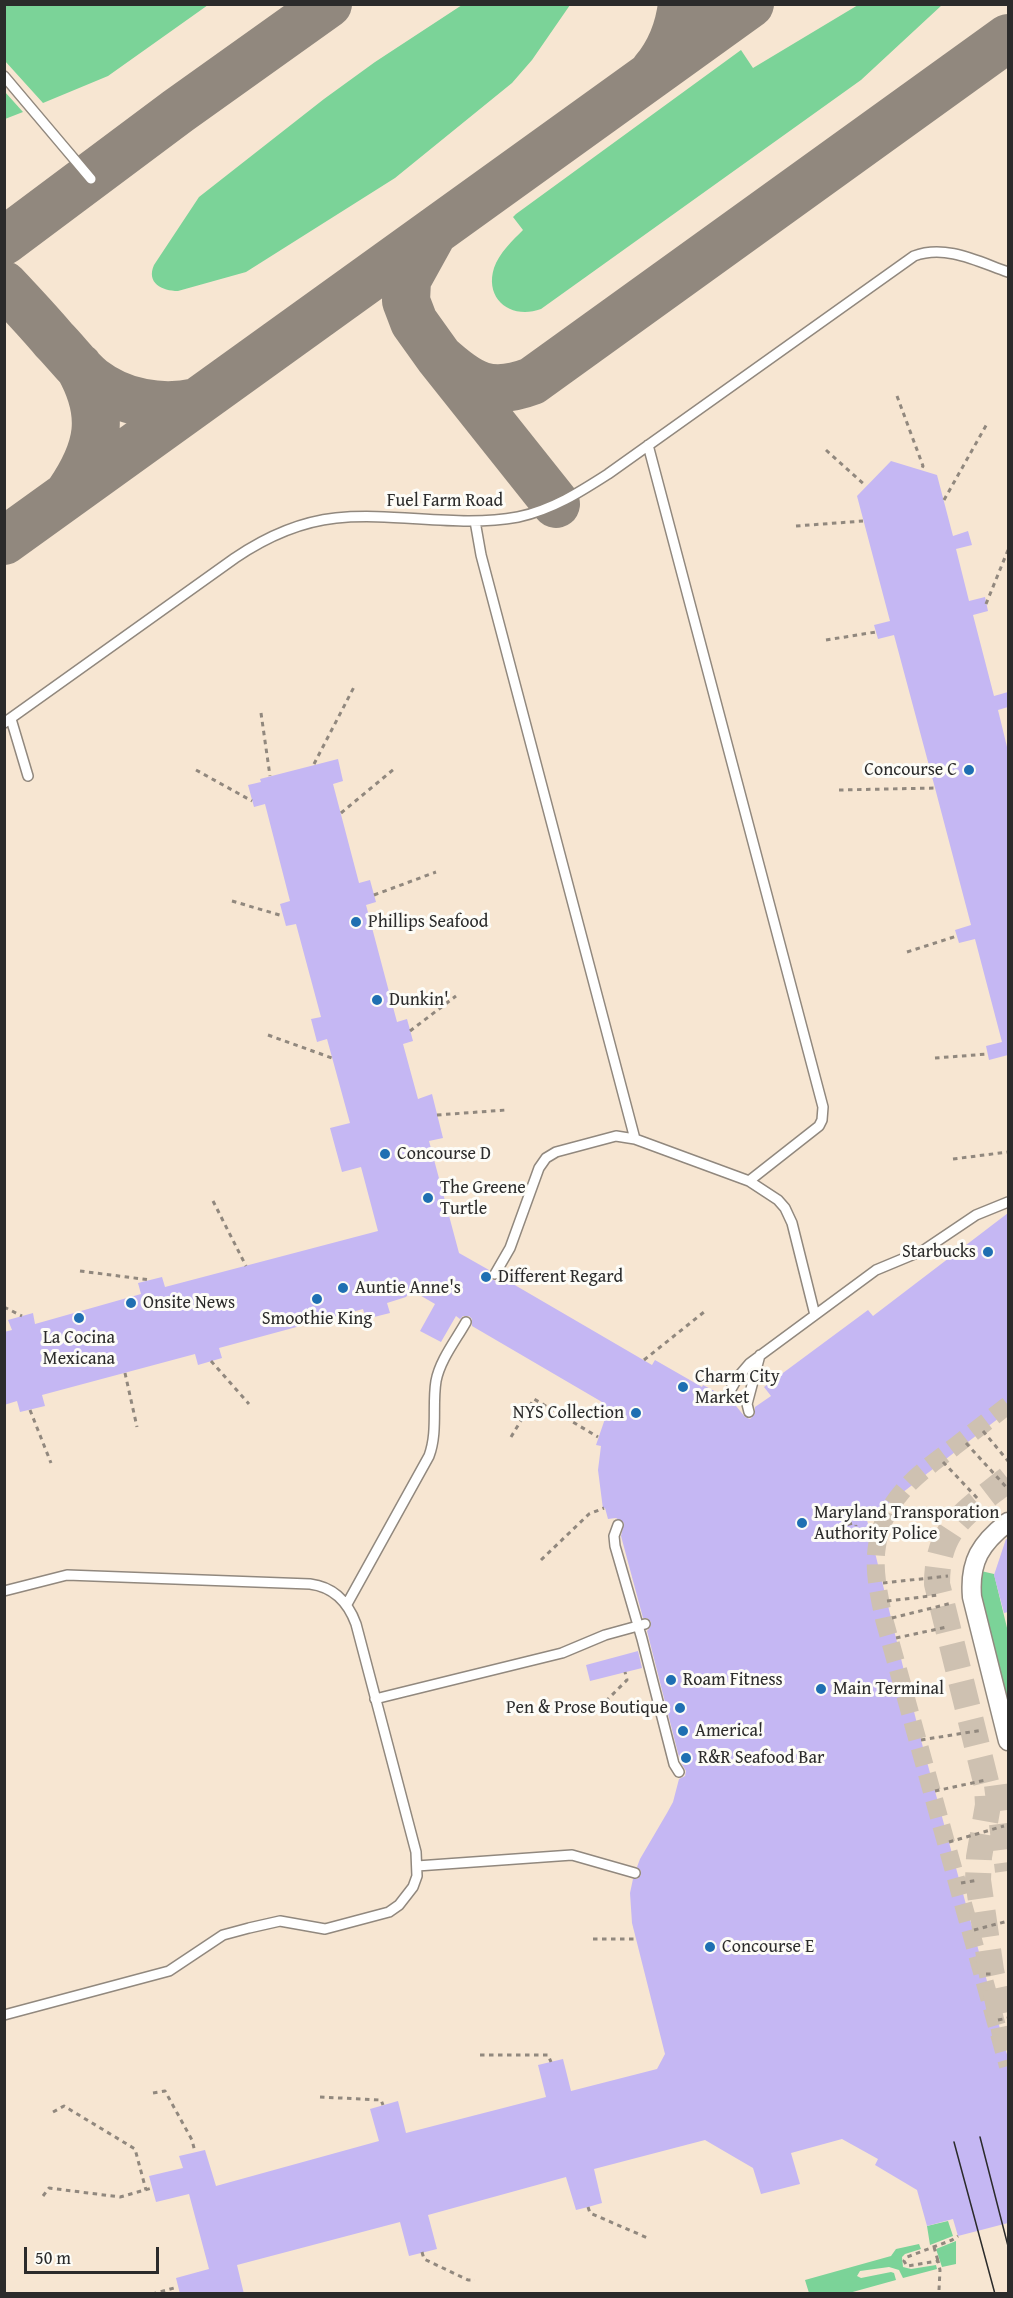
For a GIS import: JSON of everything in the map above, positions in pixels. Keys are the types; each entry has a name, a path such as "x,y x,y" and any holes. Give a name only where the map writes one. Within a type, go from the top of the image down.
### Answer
{"street":[{"path":"1008,1511 985,1531 972,1574 972,1597 1008,1741"},
{"path":"980,1550 993,1533 1008,1522"}],"lane":[{"path":"4,76 91,179"},
{"name":"Fuel Farm Road","path":"8,721 226,564 275,534 306,524 338,518 475,521 521,516 563,502 608,474 914,256 931,251 949,253 1008,272"},
{"path":"648,445 823,1107 819,1126 749,1181"},
{"path":"475,521 481,555 634,1139"},
{"path":"8,721 28,776"},
{"path":"495,1274 510,1248 539,1168 546,1158 556,1152 616,1136 634,1139 749,1181 772,1195 788,1214 815,1315"},
{"path":"726,1398 745,1368 760,1355 876,1269 924,1250 976,1215 1008,1202"},
{"path":"346,1604 429,1456 433,1444 436,1379 466,1322"},
{"path":"749,1412 747,1404 760,1355"},
{"path":"618,1525 613,1539 641,1624 674,1764 679,1772"},
{"path":"4,1591 67,1575 310,1584 329,1590 346,1604 356,1624 416,1852 417,1866 417,1876 408,1896 389,1912 325,1929 280,1921 249,1928 223,1935 169,1971 4,2015"},
{"path":"375,1699 562,1653 605,1635 641,1624"},
{"path":"417,1866 572,1855 635,1873"}],"path":[{"path":"897,396 923,466 921,470"},
{"path":"944,500 988,422"},
{"path":"826,450 866,486"},
{"path":"796,526 863,521"},
{"path":"987,604 1008,550"},
{"path":"826,639 876,632"},
{"path":"314,764 354,687"},
{"path":"261,713 270,776"},
{"path":"341,813 394,769"},
{"path":"196,770 252,801"},
{"path":"839,790 935,788"},
{"path":"374,895 436,872"},
{"path":"232,901 284,916"},
{"path":"907,952 957,936"},
{"path":"410,1031 456,996"},
{"path":"268,1035 332,1058"},
{"path":"935,1058 988,1054"},
{"path":"437,1115 506,1110"},
{"path":"953,1159 1008,1152"},
{"path":"213,1201 246,1266"},
{"path":"80,1271 150,1280"},
{"path":"4,1307 22,1316"},
{"path":"644,1360 704,1312"},
{"path":"211,1361 249,1404"},
{"path":"125,1373 136,1427"},
{"path":"511,1437 534,1400 598,1437"},
{"path":"30,1410 51,1462"},
{"path":"983,1431 1008,1461"},
{"path":"966,1443 1008,1489"},
{"path":"943,1462 980,1501"},
{"path":"541,1560 589,1514 604,1508"},
{"path":"839,1527 853,1523 856,1525 855,1529 841,1533"},
{"path":"883,1583 948,1576"},
{"path":"887,1601 939,1595"},
{"path":"892,1618 952,1604"},
{"path":"896,1638 946,1627"},
{"path":"593,1714 627,1680 625,1672"},
{"path":"921,1740 983,1730"},
{"path":"935,1791 986,1780"},
{"path":"949,1842 1004,1826"},
{"path":"961,1883 978,1880"},
{"path":"974,1930 1008,1922"},
{"path":"593,1939 635,1939"},
{"path":"986,1974 992,1974"},
{"path":"998,2020 1008,2019"},
{"path":"480,2055 548,2055 550,2062"},
{"path":"153,2093 165,2091 192,2140 195,2152"},
{"path":"320,2097 381,2100 383,2105"},
{"path":"53,2112 64,2106 135,2149 146,2190"},
{"path":"43,2196 49,2188 120,2197 152,2188"},
{"path":"588,2207 590,2213 651,2239"},
{"path":"938,2261 910,2266 904,2263 907,2257 958,2236"},
{"path":"934,2247 940,2270 939,2290"},
{"path":"422,2253 424,2259 468,2280 475,2280"},
{"path":"152,2294 178,2287"}],"green space":[{"path":"4,5 208,5 108,76 43,103 5,61"},
{"path":"462,5 570,5 532,60 512,83 395,178 246,272 178,291 157,285 152,277 154,265 199,197 324,99 375,62"},
{"path":"858,5 942,5 861,80 541,309 520,312 503,305 497,298 492,279 496,262 523,230 513,217 516,214 741,50 753,68"},
{"path":"5,92 23,112 5,119"},
{"path":"981,1571 994,1574 1008,1632 1008,1707 980,1596"},
{"path":"948,2221 953,2236 930,2245 927,2226"},
{"path":"956,2241 956,2264 942,2267 936,2249"},
{"path":"919,2244 921,2249 902,2257 903,2267 911,2269 936,2265 937,2269 903,2278 899,2270 889,2267 860,2271 857,2276 861,2278 891,2272 894,2273 896,2280 849,2293 809,2293 805,2280 891,2256 896,2249"}],"building":[{"name":"Concourse C","path":"891,461 937,475 953,536 968,531 972,545 956,549 969,601 985,597 988,611 973,615 994,696 1008,692 1008,707 998,710 1008,751 1008,1055 989,1060 986,1046 1002,1042 975,939 959,943 955,930 971,925 935,788 894,635 878,639 874,625 890,621 857,496"},
{"path":"338,759 343,781 333,784 359,883 370,880 376,902 366,905 397,1022 407,1019 413,1041 403,1044 418,1099 432,1094 443,1138 429,1141 459,1253 489,1270 488,1275 491,1279 496,1281 501,1277 652,1365 655,1360 702,1387 703,1385 720,1394 719,1399 722,1404 727,1405 732,1401 745,1417 750,1419 755,1414 755,1407 771,1396 764,1387 868,1310 873,1316 1008,1213 1008,1411 867,1520 921,1740 1008,2058 1008,2223 958,2236 953,2219 927,2226 917,2190 875,2165 878,2159 842,2139 791,2153 800,2184 761,2194 753,2168 705,2140 594,2169 602,2203 576,2210 566,2177 428,2215 437,2249 409,2256 400,2222 237,2265 244,2294 180,2294 176,2278 209,2269 189,2194 156,2202 149,2176 183,2168 179,2156 205,2150 216,2186 379,2141 370,2109 398,2101 406,2133 546,2097 538,2065 563,2059 571,2091 657,2069 665,2054 632,1923 630,1893 633,1879 641,1875 637,1867 640,1859 673,1802 679,1779 685,1776 686,1771 680,1761 647,1631 651,1622 643,1618 621,1536 624,1523 616,1518 608,1519 605,1508 603,1509 598,1470 601,1446 596,1445 608,1410 600,1406 602,1402 472,1326 472,1319 469,1316 463,1316 460,1319 456,1316 441,1342 420,1331 435,1304 411,1290 406,1297 387,1303 390,1313 366,1319 363,1309 219,1348 222,1358 198,1365 195,1354 42,1395 45,1406 20,1412 17,1401 4,1405 4,1332 12,1330 8,1320 33,1313 35,1324 141,1294 138,1283 162,1277 165,1287 378,1231 361,1167 342,1172 330,1128 350,1123 327,1039 317,1042 311,1019 321,1017 296,924 286,926 280,904 290,901 265,804 254,807 248,785 261,782 260,779"},
{"path":"1006,1539 1008,1540 1008,1612 1004,1613 994,1575"},
{"path":"638,1651 642,1668 590,1681 586,1665"}],"taxiway":[{"path":"4,241 178,111 328,4"},
{"path":"654,71 673,40 682,4"},
{"path":"4,541 750,4"},
{"path":"439,357 471,382 482,386 504,388 532,381 1008,38"},
{"path":"433,233 407,280 406,301 414,322 439,357 556,504"},
{"path":"4,285 82,371 104,388 142,403 170,405 197,402"},
{"path":"69,493 87,462 95,432 96,416 93,401 88,384 79,367"}],"tunnel":[{"path":"1008,1405 927,1467 895,1501 881,1529 876,1564 884,1619 1008,2066"},
{"path":"1008,1479 957,1522 942,1548 937,1584 987,1786 988,1805 979,1857 978,1880 991,1970 1008,2048"},
{"path":"997,1785 1008,1871"}],"tram line":[{"path":"980,2137 1008,2246"},
{"path":"954,2142 995,2294"}],"place":[{"name":"Concourse C","path":"969,770"},
{"name":"Phillips Seafood","path":"356,922"},
{"name":"Dunkin'","path":"377,1000"},
{"name":"Concourse D","path":"385,1154"},
{"name":"The Greene Turtle","path":"428,1198"},
{"name":"Starbucks","path":"988,1252"},
{"name":"Different Regard","path":"486,1277"},
{"name":"Auntie Anne's","path":"343,1288"},
{"name":"Smoothie King","path":"317,1299"},
{"name":"Onsite News","path":"131,1303"},
{"name":"La Cocina Mexicana","path":"79,1318"},
{"name":"Charm City Market","path":"683,1387"},
{"name":"NYS Collection","path":"636,1413"},
{"name":"Maryland Transporation Authority Police","path":"802,1523"},
{"name":"Roam Fitness","path":"671,1680"},
{"name":"Main Terminal","path":"821,1689"},
{"name":"Pen & Prose Boutique","path":"680,1708"},
{"name":"America!","path":"683,1731"},
{"name":"R&R Seafood Bar","path":"686,1758"},
{"name":"Concourse E","path":"710,1947"}]}
